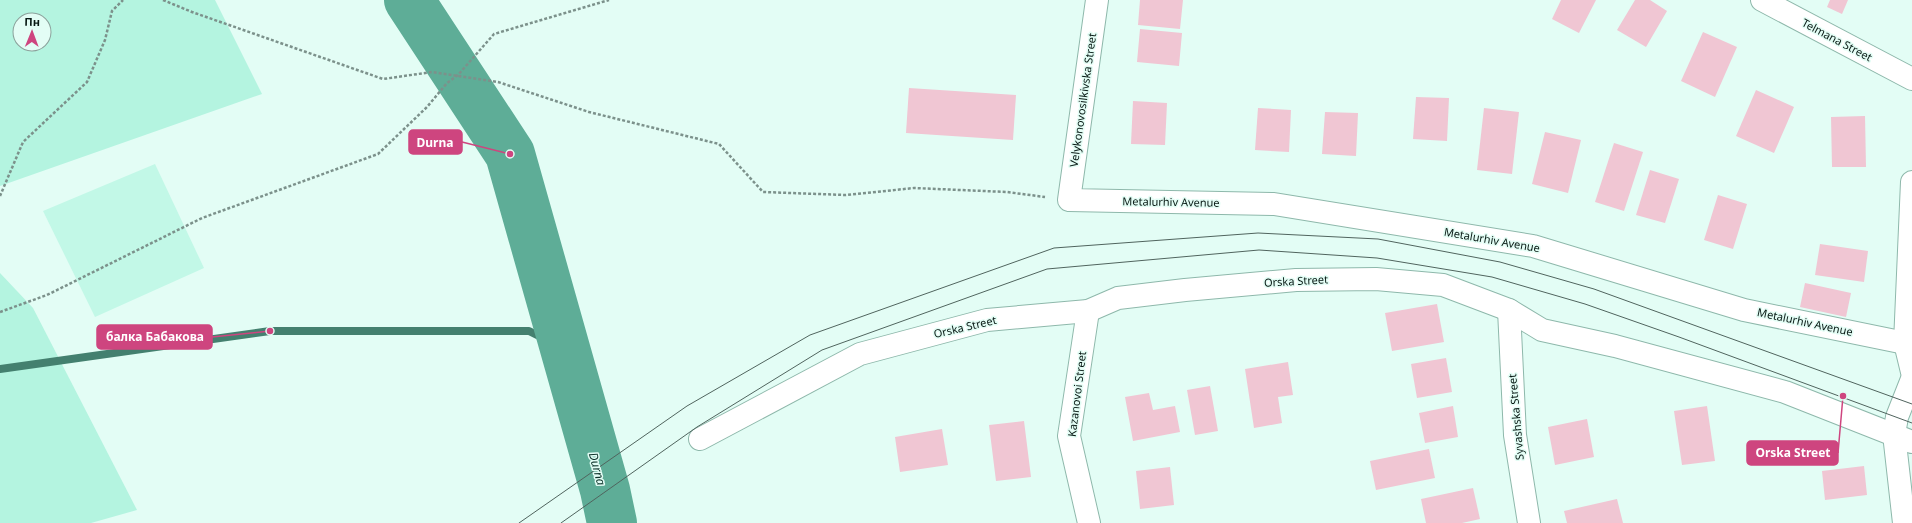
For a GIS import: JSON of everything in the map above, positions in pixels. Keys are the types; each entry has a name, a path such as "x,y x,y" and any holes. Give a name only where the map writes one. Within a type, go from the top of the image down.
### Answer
{"street":[{"name":"Velykonovosilkivska Street","path":"1069,200 1097,0"},
{"name":"Telmana Street","path":"1762,0 1912,79"},
{"path":"1912,182 1905,343 1912,372"},
{"name":"Metalurhiv Avenue","path":"1069,200 1274,204 1533,246 1744,310 1905,343"},
{"name":"Orska Street","path":"700,440 860,354 987,320 1088,311 1118,298 1185,290 1296,280 1376,279 1443,285 1509,310 1542,330 1614,346 1785,392 1903,438"},
{"name":"Syvashska Street","path":"1509,310 1515,435 1529,523"},
{"name":"Kazanovoi Street","path":"1088,311 1069,436 1089,523"},
{"path":"1904,523 1903,438 1897,417 1912,379"}],"path":[{"path":"0,196 24,142 87,82 105,40 112,11 123,0"},
{"path":"163,0 192,12 383,79 432,72 498,82 590,112 719,144 763,192 846,195 914,188 1007,192 1069,200"},
{"path":"0,312 47,295 202,218 378,154 427,107 447,83 458,75 494,34 609,0"}],"shaded area":[{"path":"0,0 215,0 262,94 0,186"},
{"path":"155,164 204,268 95,317 43,211"},
{"path":"0,273 33,308 137,510 91,523 0,523"}],"building":[{"path":"1140,0 1183,0 1180,29 1138,25"},
{"path":"1561,0 1596,0 1579,33 1552,19"},
{"path":"1635,0 1650,0 1667,11 1646,47 1617,30"},
{"path":"1830,0 1848,0 1842,14 1827,7"},
{"path":"1140,29 1182,33 1179,66 1137,62"},
{"path":"1703,32 1737,47 1715,97 1681,81"},
{"path":"909,88 1016,95 1013,140 906,133"},
{"path":"1756,90 1794,107 1774,153 1736,136"},
{"path":"1416,97 1449,98 1447,141 1413,139"},
{"path":"1133,101 1167,103 1165,145 1131,144"},
{"path":"1258,108 1291,110 1289,152 1255,150"},
{"path":"1484,108 1519,112 1512,174 1477,170"},
{"path":"1325,112 1358,113 1356,156 1322,154"},
{"path":"1865,116 1866,167 1832,167 1831,117"},
{"path":"1545,132 1581,140 1568,193 1532,184"},
{"path":"1614,143 1643,152 1624,211 1595,202"},
{"path":"1650,170 1679,179 1665,223 1636,215"},
{"path":"1718,195 1747,204 1733,249 1704,240"},
{"path":"1820,244 1868,251 1864,282 1815,275"},
{"path":"1805,283 1851,293 1846,317 1800,307"},
{"path":"1437,304 1444,342 1392,351 1385,313"},
{"path":"1446,358 1452,392 1417,398 1411,364"},
{"path":"1288,362 1293,395 1278,397 1282,423 1254,428 1245,369"},
{"path":"1210,386 1218,431 1195,435 1187,390"},
{"path":"1149,393 1153,410 1175,406 1180,432 1133,441 1125,397"},
{"path":"1453,406 1458,437 1425,443 1419,413"},
{"path":"1707,406 1715,461 1682,465 1674,411"},
{"path":"1587,419 1594,457 1555,465 1548,427"},
{"path":"1024,421 1031,477 996,481 989,425"},
{"path":"942,429 948,465 900,472 895,437"},
{"path":"1429,449 1435,478 1376,490 1370,461"},
{"path":"1864,466 1867,495 1825,500 1822,471"},
{"path":"1170,467 1174,505 1140,509 1136,471"},
{"path":"1473,488 1480,519 1462,523 1426,523 1421,499"},
{"path":"1617,499 1623,523 1567,523 1564,511"}],"waterway":[{"name":"Durna","path":"409,0 510,154 605,490 612,523"},
{"path":"0,369 270,331 529,331 565,349"}],"tram line":[{"path":"519,523 687,406 810,335 1054,248 1258,233 1378,239 1500,262 1594,289 1912,404"},
{"path":"561,523 697,427 822,350 1047,269 1259,250 1377,258 1492,277 1585,304 1912,423"}],"place":[{"name":"Durna","path":"510,154"},
{"name":"балка Бабакова","path":"270,331"},
{"name":"Orska Street","path":"1843,396"}]}
